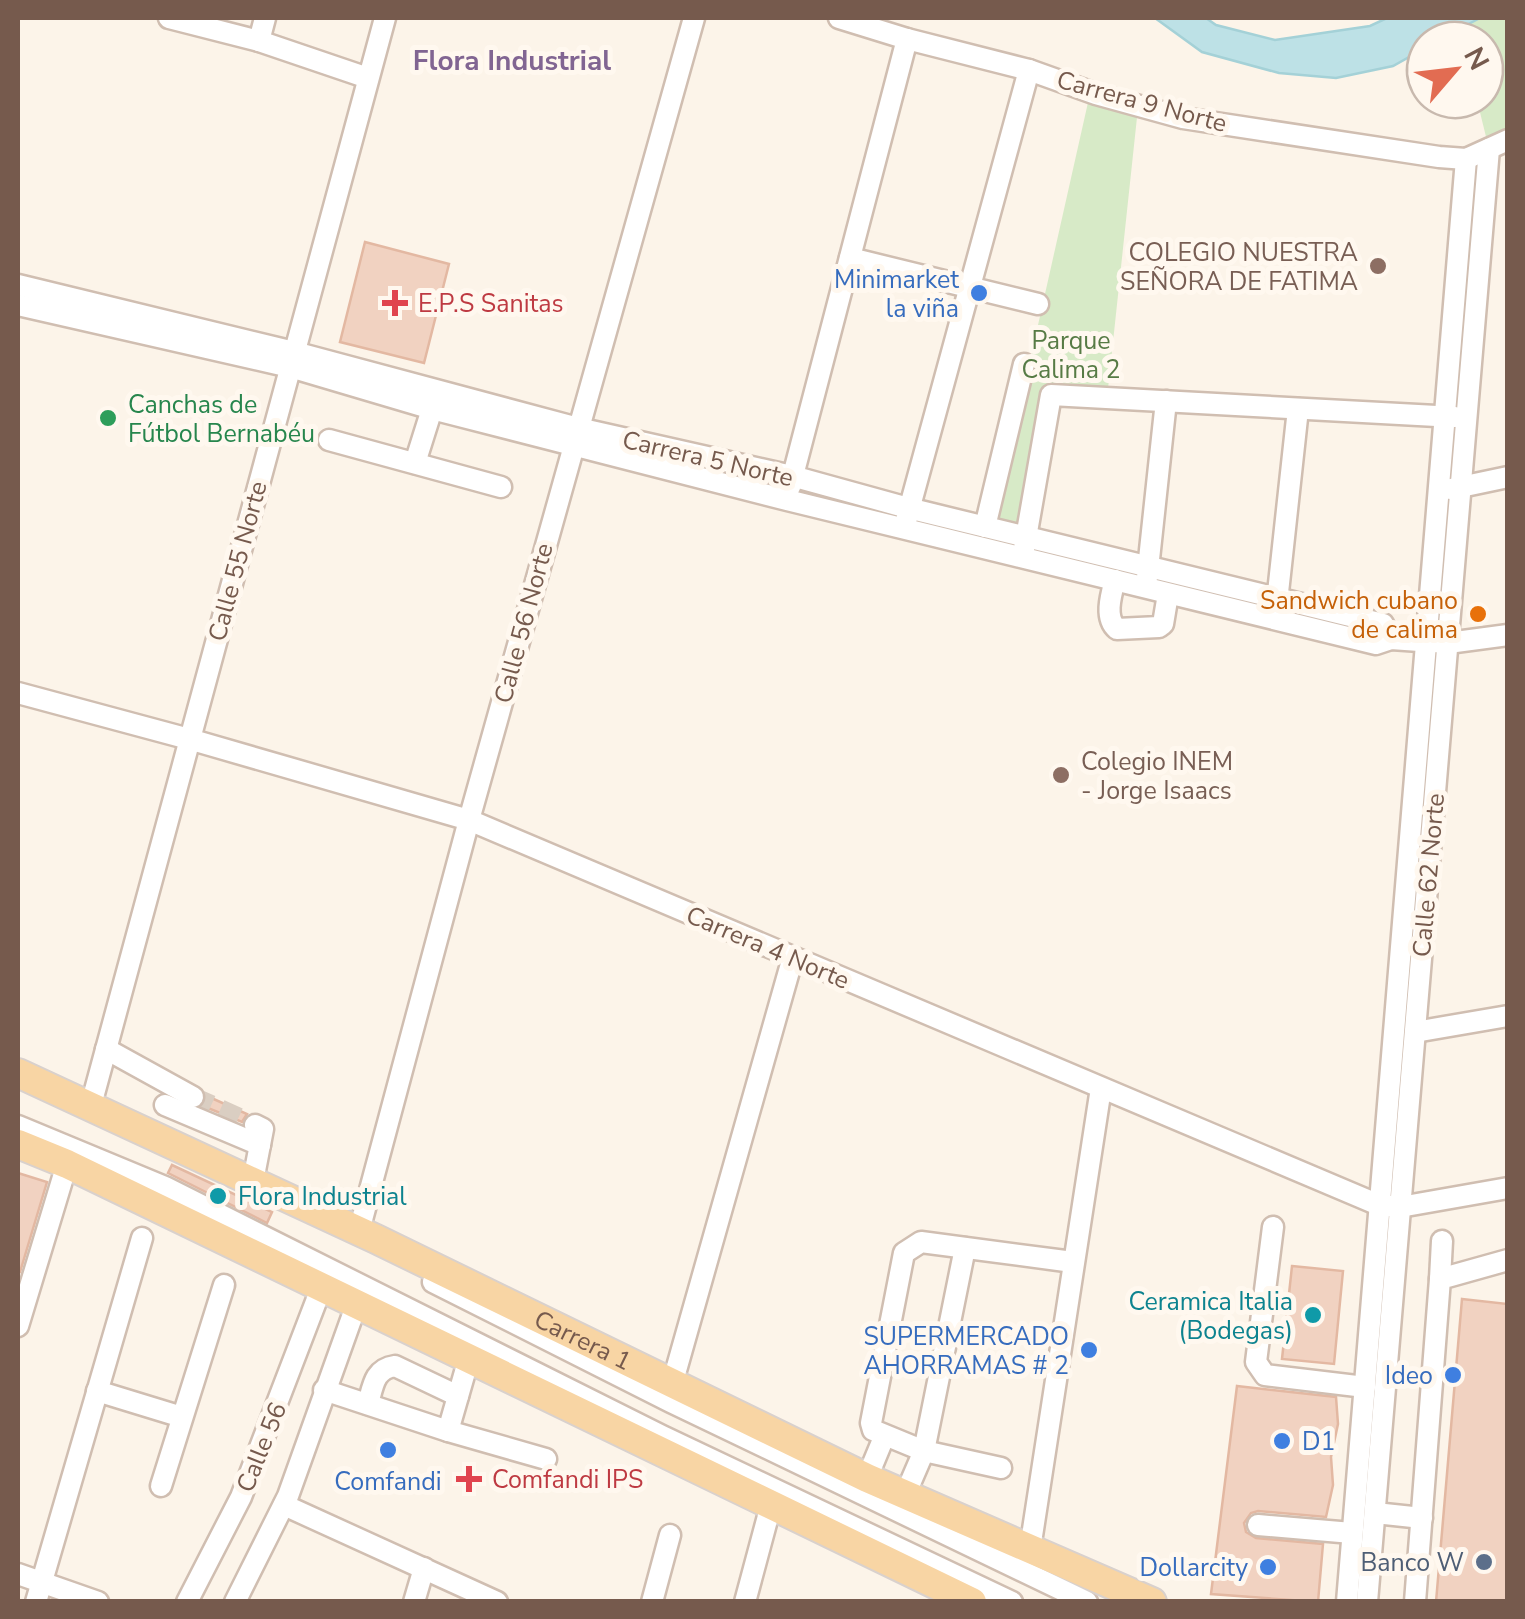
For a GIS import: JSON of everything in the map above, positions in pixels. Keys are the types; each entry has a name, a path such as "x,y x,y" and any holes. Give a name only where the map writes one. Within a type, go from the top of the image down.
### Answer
{"main road":[{"name":"Carrera 1","path":"18,1073 359,1231 867,1478 1152,1602"},
{"path":"18,1144 322,1286 972,1602"}],"street":[{"path":"169,18 259,41 368,78"},
{"path":"259,41 265,18"},
{"name":"Calle 55 Norte","path":"91,1105 385,18"},
{"name":"Calle 56 Norte","path":"359,1231 468,820 694,18"},
{"name":"Carrera 9 Norte","path":"839,18 1183,118 1466,159"},
{"path":"787,500 907,39"},
{"path":"906,518 1028,70"},
{"path":"1466,159 1498,144"},
{"name":"Calle 62 Norte","path":"1367,1602 1466,418 1498,144"},
{"name":"Calle 62 Norte","path":"1347,1602 1466,159"},
{"path":"850,258 1038,304"},
{"name":"Carrera 5 Norte","path":"18,285 575,437 787,500 985,527 1025,547 1115,580 1147,577 1168,594 1376,644 1391,639 1448,643 1508,635"},
{"name":"Carrera 5 Norte","path":"18,305 292,360 432,409 792,476 906,518 1147,577 1277,598 1383,624 1391,639"},
{"path":"985,527 1024,364"},
{"path":"1025,547 1051,395 1466,418"},
{"path":"1147,577 1166,401"},
{"path":"415,463 432,409"},
{"path":"1275,620 1298,410"},
{"path":"329,440 501,486"},
{"path":"1440,491 1508,477"},
{"path":"1115,580 1110,620 1117,628 1160,627 1168,607 1168,594"},
{"name":"Carrera 4 Norte","path":"18,693 189,738 468,820 1378,1205 1400,1208 1508,1188"},
{"path":"673,1381 792,957"},
{"path":"1415,1032 1508,1016"},
{"path":"106,1049 180,1098 257,1135 253,1181"},
{"path":"18,1086 372,1250 671,1402 1087,1602"},
{"path":"1030,1549 1101,1088"},
{"path":"139,1127 180,1098"},
{"path":"18,1126 165,1187 662,1436 1012,1602"},
{"path":"18,1326 67,1164"},
{"path":"1272,1226 1258,1369 1264,1375 1364,1387"},
{"path":"38,1592 142,1238"},
{"path":"1415,1602 1442,1240"},
{"path":"1000,1468 924,1451 873,1430 870,1423 904,1252 921,1242 1074,1262"},
{"path":"906,1495 924,1451 965,1248"},
{"path":"1440,1279 1508,1260"},
{"path":"161,1486 224,1285"},
{"name":"Calle 56","path":"187,1602 241,1497 322,1286"},
{"name":"Calle 56","path":"235,1602 284,1505 357,1303"},
{"path":"296,1360 306,1355 318,1357 326,1364 327,1383 368,1404 546,1458"},
{"path":"448,1431 469,1358"},
{"path":"368,1404 376,1375 383,1368 394,1366 458,1396"},
{"path":"97,1390 182,1417"},
{"path":"867,1478 884,1437"},
{"path":"284,1505 498,1602"},
{"path":"745,1602 771,1506"},
{"path":"1375,1513 1422,1518"},
{"path":"1258,1525 1352,1533"},
{"path":"652,1602 670,1535"},
{"path":"414,1602 424,1568"},
{"path":"18,1574 38,1592 98,1602"}],"green space":[{"path":"1507,18 1507,140 1489,149 1482,120 1505,120 1505,20 1478,20"},
{"name":"Parque Calima 2","path":"1089,98 1138,108 1107,398 1051,395 1028,527 994,521"}],"water":[{"path":"1155,18 1206,18 1216,25 1275,40 1370,26 1387,18 1480,18 1405,20 1405,59 1393,66 1336,78 1279,73 1202,52"}],"building":[{"name":"E.P.S Sanitas","path":"365,242 449,264 424,363 340,342"},
{"path":"207,1096 247,1114 242,1122 203,1106"},
{"name":"Flora Industrial","path":"172,1165 272,1212 267,1223 168,1173"},
{"path":"18,1173 47,1182 20,1272 18,1272"},
{"name":"Ceramica Italia (Bodegas)","path":"1292,1266 1343,1271 1334,1364 1282,1359"},
{"path":"1462,1299 1508,1304 1508,1602 1436,1602"},
{"name":"D1","path":"1237,1386 1336,1397 1333,1485 1326,1517 1258,1511 1251,1513 1244,1523 1246,1532 1256,1538 1323,1544 1318,1602 1211,1594"}],"tunnel":[{"path":"193,1097 255,1125"}],"place":[{"name":"COLEGIO NUESTRA SEÑORA DE FATIMA","path":"1378,266"},
{"name":"Minimarket la viña","path":"979,293"},
{"name":"E.P.S Sanitas","path":"395,303"},
{"name":"Canchas de Fútbol Bernabéu","path":"108,418"},
{"name":"Sandwich cubano de calima","path":"1478,614"},
{"name":"Colegio INEM - Jorge Isaacs","path":"1061,775"},
{"name":"Flora Industrial","path":"218,1196"},
{"name":"Ceramica Italia (Bodegas)","path":"1313,1315"},
{"name":"SUPERMERCADO AHORRAMAS # 2","path":"1089,1350"},
{"name":"Ideo","path":"1453,1375"},
{"name":"D1","path":"1282,1441"},
{"name":"Comfandi","path":"388,1450"},
{"name":"Comfandi IPS","path":"469,1479"},
{"name":"Banco W","path":"1484,1562"},
{"name":"Dollarcity","path":"1268,1567"}],"district":[{"name":"Flora Industrial","path":"512,60"}]}
